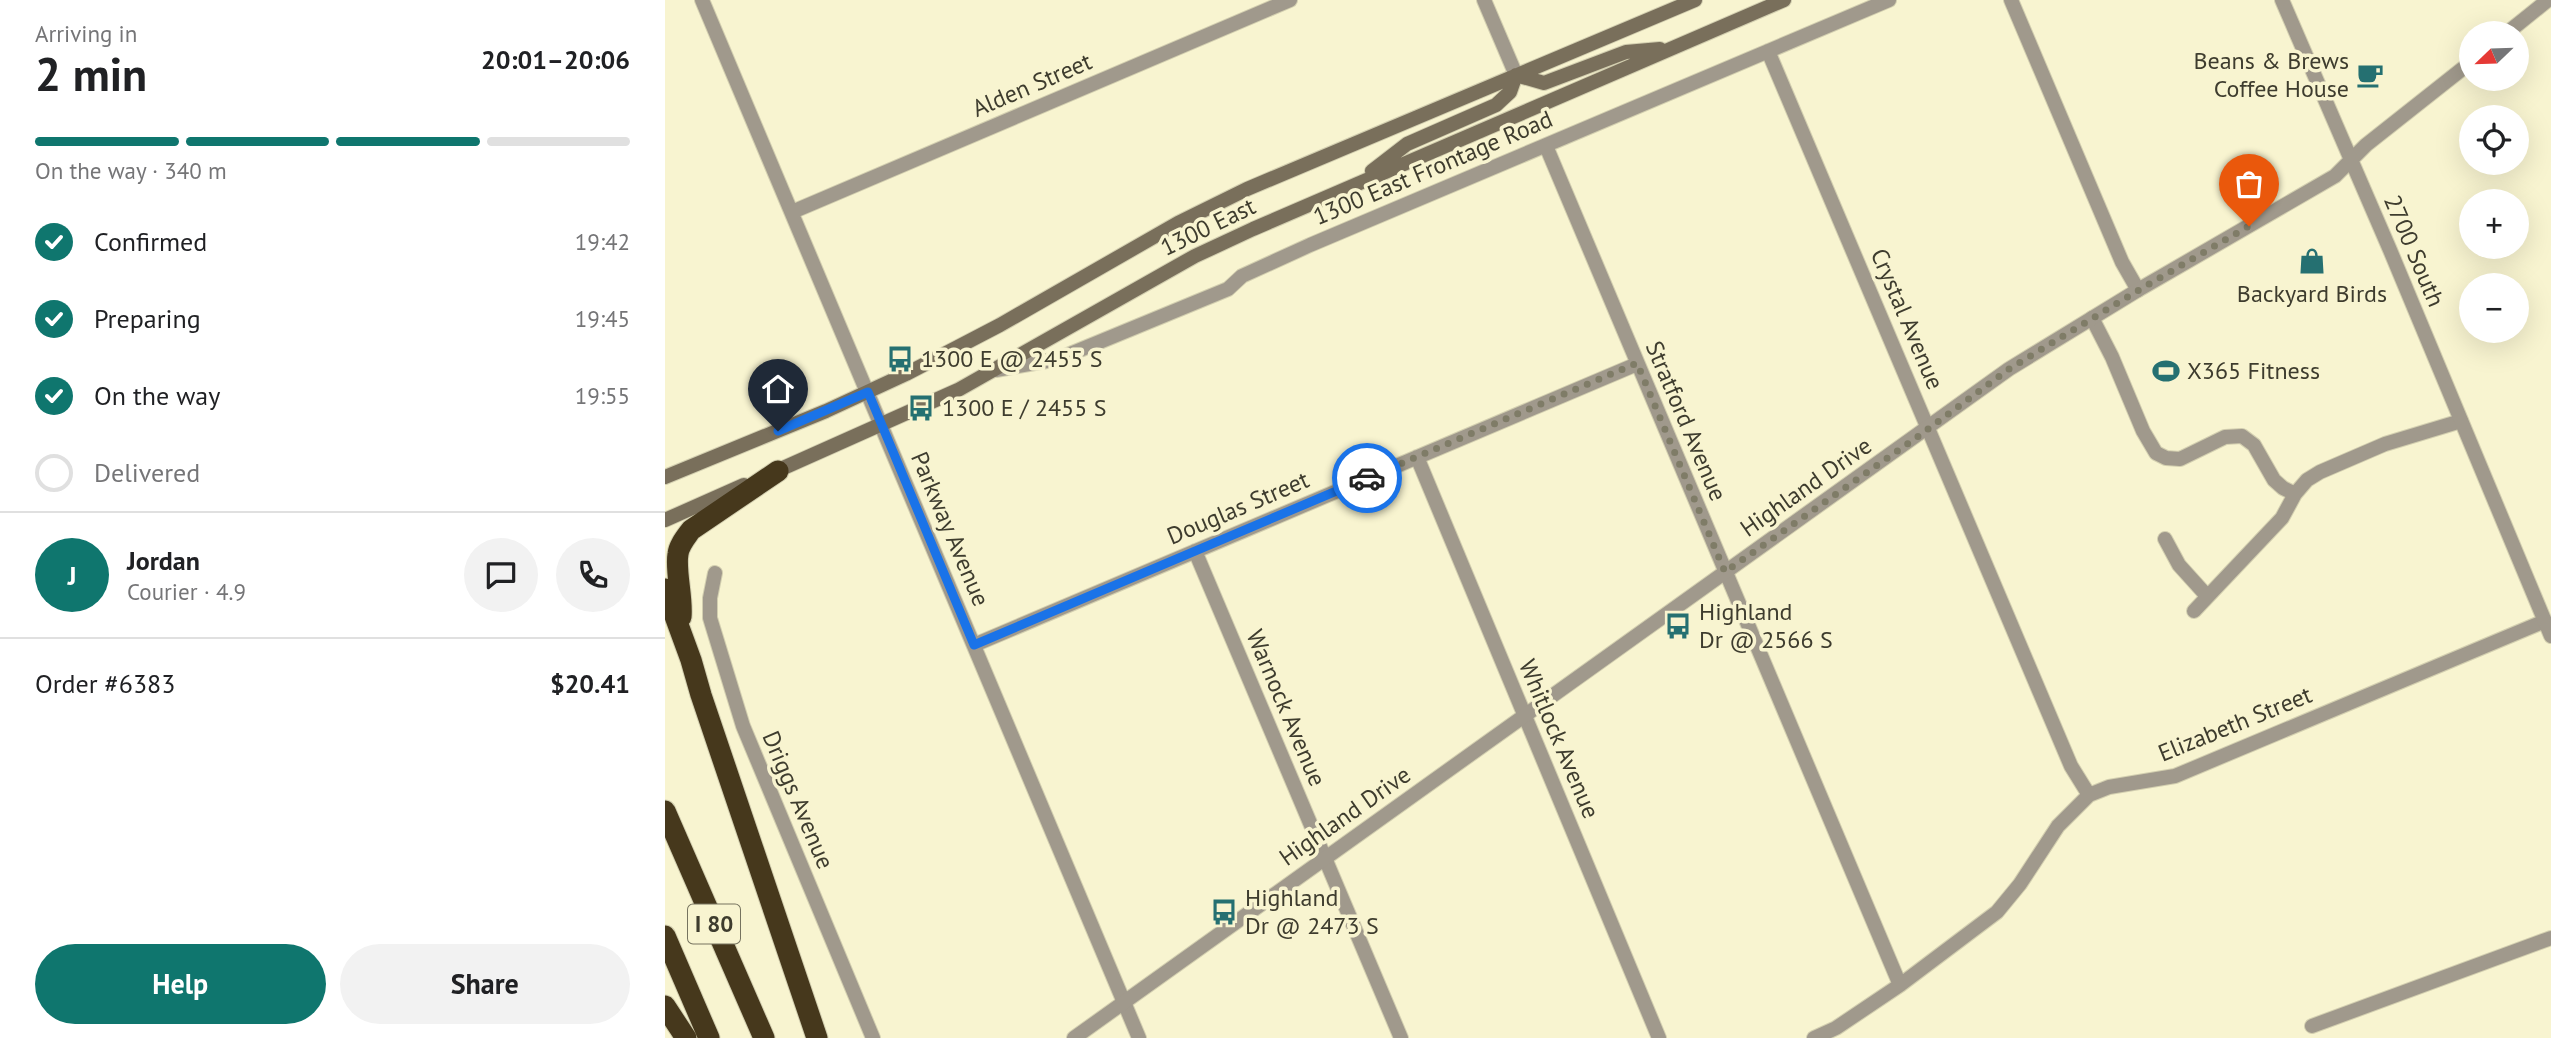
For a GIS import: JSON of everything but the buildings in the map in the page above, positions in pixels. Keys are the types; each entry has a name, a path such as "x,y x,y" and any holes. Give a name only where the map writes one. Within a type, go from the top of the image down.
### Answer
{"highway":[{"path":"680,630 682,602 677,555 683,541 691,530 778,471"},
{"path":"665,589 817,1038"},
{"name":"I 80","path":"665,811 764,1038"},
{"name":"I 80","path":"665,936 709,1038"},
{"path":"665,1006 685,1038"}],"main road":[{"name":"1300 East","path":"665,477 868,392 989,330 1178,223 1247,189 1695,0"},
{"name":"1300 East","path":"665,520 881,425 995,370 1195,256 1357,183 1784,0"},
{"path":"1357,183 1407,144 1496,106 1510,92 1516,75 1544,83 1626,52 1669,49"}],"street":[{"name":"Parkway Avenue","path":"702,0 1139,1038"},
{"name":"Alden Street","path":"792,212 1290,0"},
{"path":"1484,0 1516,75"},
{"name":"1300 East Frontage Road","path":"995,370 1058,359 1228,289 1241,276 1889,0"},
{"path":"2011,0 2122,262 2139,290"},
{"name":"2700 South","path":"2282,0 2551,636"},
{"path":"2522,21 2548,0"},
{"name":"Crystal Avenue","path":"1768,51 2071,766 2089,795"},
{"name":"Highland Drive","path":"1074,1038 1929,429 2009,369 2335,176 2366,145 2459,71"},
{"name":"Stratford Avenue","path":"1546,146 1899,985"},
{"path":"2092,318 2112,357 2143,431 2156,453 2166,458 2180,459 2225,436 2242,436 2254,445 2274,480 2295,494"},
{"name":"Douglas Street","path":"974,645 1637,363"},
{"path":"2195,611 2282,518 2295,494 2307,480 2385,444 2461,421"},
{"name":"Whitlock Avenue","path":"1417,457 1659,1038"},
{"path":"2165,539 2179,565 2207,596"},
{"name":"Warnock Avenue","path":"1195,551 1401,1038"},
{"name":"Driggs Avenue","path":"715,573 710,598 710,618 736,706 873,1038"},
{"name":"Elizabeth Street","path":"1814,1038 1836,1028 1899,985 1997,912 2020,884 2058,826 2089,795 2109,787 2175,776 2545,621"},
{"path":"2312,1026 2551,938"}],"way so far":[{"path":"1367,478 1637,363 1725,572 2009,369 2249,226"}],"place":[{"name":"Beans & Brews Coffee House","path":"2370,75"},
{"name":"Backyard Birds","path":"2312,261"},
{"name":"1300 E @ 2455 S","path":"900,359"},
{"name":"X365 Fitness","path":"2166,371"},
{"name":"1300 E / 2455 S","path":"921,408"},
{"name":"Highland Dr @ 2566 S","path":"1678,626"},
{"name":"Highland Dr @ 2473 S","path":"1224,912"}],"route":[{"path":"778,431 868,392 974,645 1367,478"}]}
